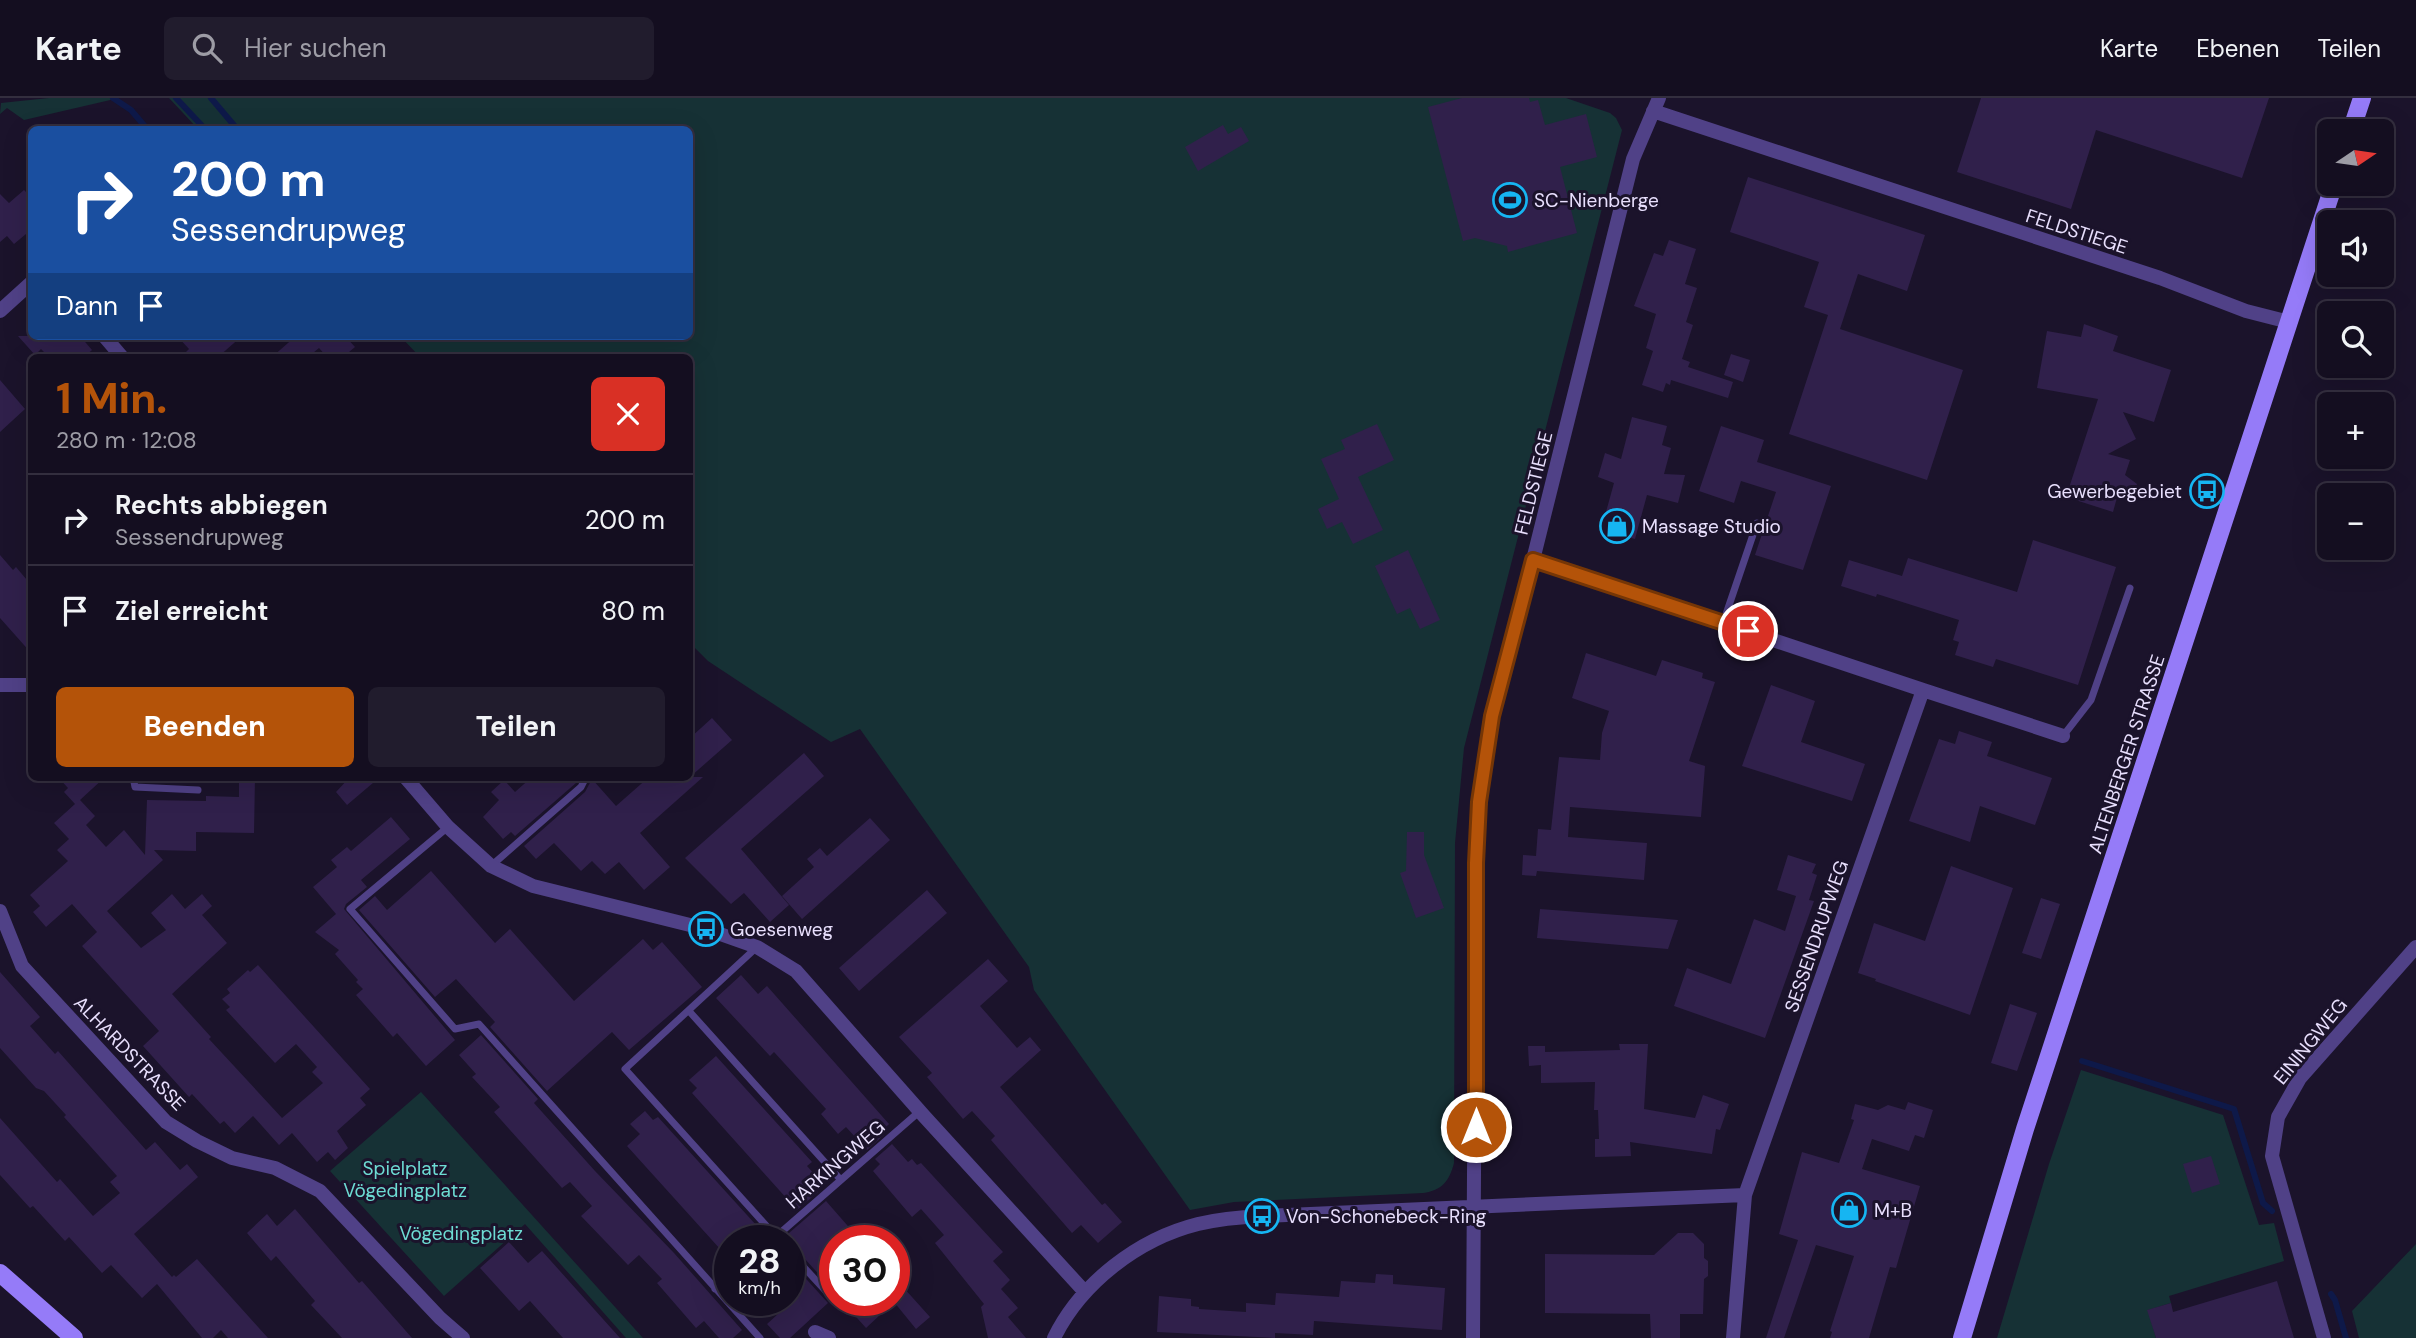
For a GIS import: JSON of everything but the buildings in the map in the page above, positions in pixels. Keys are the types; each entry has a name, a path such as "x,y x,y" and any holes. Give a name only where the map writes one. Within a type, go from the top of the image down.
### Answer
{"main road":[{"path":"2355,119 2362,98"},
{"name":"ALTENBERGER STRASSE","path":"1962,1338 2025,1129 2330,196"},
{"path":"0,1273 74,1338"}],"street":[{"name":"FELDSTIEGE","path":"1473,1338 1476,876 1479,802 1492,716 1633,159 1656,105 2160,278 2246,311 2289,322"},
{"path":"0,311 28,286"},
{"path":"1533,560 2063,736"},
{"path":"0,685 28,685"},
{"name":"SESSENDRUPWEG","path":"1733,1338 1745,1195 1923,690"},
{"path":"408,781 448,827 491,866 533,886 706,929 757,947 796,971 919,1111 1084,1291"},
{"name":"ALHARDSTRASSE","path":"0,911 22,966 166,1122 232,1158 275,1168 320,1191 440,1318 463,1338"},
{"name":"EININGWEG","path":"2324,1338 2272,1156 2278,1117 2300,1078 2416,947"},
{"path":"1054,1338 1061,1322 1084,1291 1118,1263 1154,1240 1195,1225 1227,1218 1745,1195"},
{"path":"815,1332 829,1338"}],"lane":[{"path":"1723,623 1757,523"},
{"path":"2063,736 2091,700 2130,588"},
{"path":"134,781 135,787 198,790"},
{"path":"491,866 581,787 584,781"},
{"path":"448,827 350,909 455,1028 479,1024 714,1288"},
{"path":"757,947 625,1069 763,1225"},
{"path":"689,1011 840,1179"},
{"name":"HARKINGWEG","path":"790,1225 919,1111"},
{"path":"805,1268 819,1284"},
{"path":"740,1316 761,1338"}],"green space":[{"path":"49,98 119,98 24,120 7,108 0,114 1,103"},
{"path":"169,98 1566,98 1610,113 1616,118 1622,130 1464,748 1455,843 1454,1163 1444,1184 1423,1193 1234,1202 1190,1210 1034,990 1029,967 860,729 831,742 708,661 693,646 693,354 417,354 404,340 693,340 693,126 195,126"},
{"path":"2081,1070 2223,1115 2259,1225 2274,1223 2284,1261 2169,1296 2171,1303 2148,1310 2156,1338 1997,1338 2049,1164"},
{"path":"421,1092 643,1338 626,1338 525,1224 444,1296 330,1171"},
{"path":"2416,1244 2416,1338 2359,1338 2352,1311"}],"waterway":[{"path":"113,98 131,110 145,126"},
{"path":"176,98 202,126"},
{"path":"211,98 235,126"},
{"path":"2082,1061 2234,1109 2263,1203 2272,1211"},
{"path":"2331,1294 2346,1338"}],"place":[{"name":"SC-Nienberge","path":"1510,200"},
{"name":"Gewerbegebiet","path":"2207,491"},
{"name":"Massage Studio","path":"1617,526"},
{"name":"Goesenweg","path":"706,929"},
{"name":"M+B","path":"1849,1210"},
{"name":"Von-Schonebeck-Ring","path":"1262,1216"}],"route":[{"path":"1476,1127 1476,863 1479,802 1492,716 1533,560 1748,631"}],"park label":[{"name":"Spielplatz Vögedingplatz","path":"405,1179"},
{"name":"Vögedingplatz","path":"461,1233"}]}
